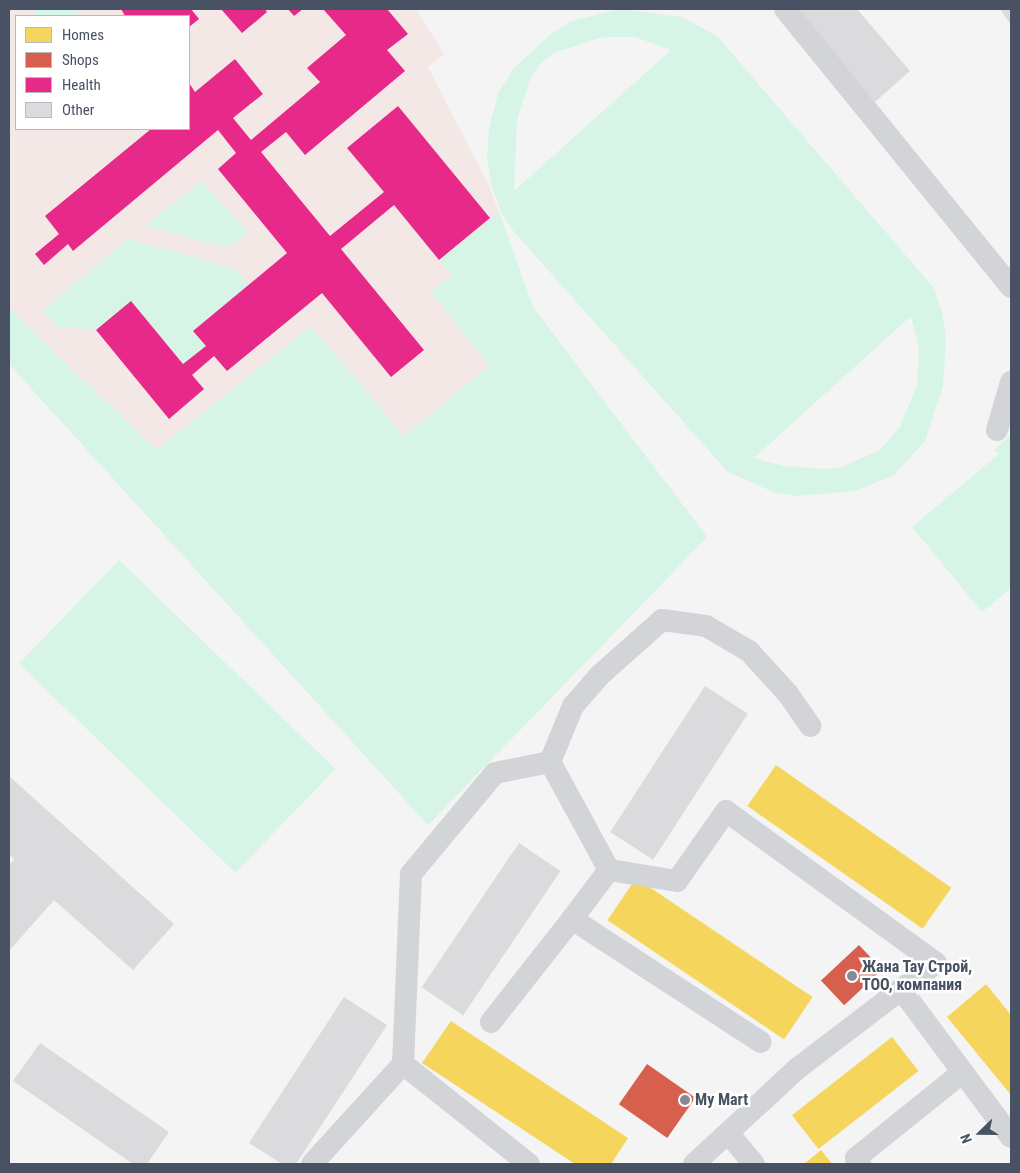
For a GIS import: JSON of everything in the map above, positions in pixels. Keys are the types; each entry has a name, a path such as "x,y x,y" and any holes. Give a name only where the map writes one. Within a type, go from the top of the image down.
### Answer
{"street":[{"path":"785,9 1011,287"},
{"path":"997,430 1011,382"},
{"path":"550,762 573,706 600,675 662,620 706,626 749,651 788,694 810,726"},
{"path":"550,762 609,870"},
{"path":"312,1164 403,1064 412,874 494,773 550,762"},
{"path":"609,870 677,882 726,811 936,963 798,1068 694,1164"},
{"path":"491,1022 609,870"},
{"path":"572,919 761,1042"},
{"path":"901,989 1011,1137"},
{"path":"403,1064 529,1164"},
{"path":"860,1164 856,1158 963,1072"},
{"path":"711,1164 722,1155 728,1133"},
{"path":"728,1133 754,1164"}],"shaded area":[{"path":"9,9 416,9 444,54 428,67 490,188 533,307 707,537 428,825 9,364"}],"green space":[{"path":"32,9 83,9 74,15 36,15"},
{"path":"621,9 682,17 717,36 933,287 942,311 946,338 943,386 925,441 894,475 855,491 797,496 773,492 728,472 514,232 501,212 492,187 487,158 489,129 498,93 514,68 550,35 571,21","holes":["603,37 635,37 671,50 514,191 517,121 530,79 541,63 554,53","911,316 919,349 917,385 900,427 880,450 842,467 826,469 784,466 754,458"]},
{"path":"202,181 248,233 229,248 145,226"},
{"path":"499,212 533,307 707,537 428,825 9,364 9,308 156,450 311,326 404,436 489,366 431,292 452,275 439,260"},
{"path":"128,239 234,268 248,285 194,330 206,346 183,364 131,301 96,330 58,327 43,310"},
{"path":"1011,435 1011,588 982,612 912,527 999,454 994,450"},
{"path":"119,560 336,769 235,873 19,664"}],"building: Homes":[{"path":"776,765 951,888 923,929 747,806"},
{"path":"636,878 813,997 784,1039 607,920"},
{"path":"986,984 1011,1015 1011,1095 947,1017"},
{"path":"451,1021 628,1138 611,1164 575,1164 422,1063"},
{"path":"892,1037 918,1071 818,1149 792,1115"},
{"path":"821,1150 832,1164 804,1164"}],"building: Shops":[{"name":"Жана Тау Строй, ТОО, компания","path":"859,945 882,970 844,1005 821,980"},
{"path":"647,1064 695,1098 667,1138 619,1104"}],"building: Health":[{"path":"121,9 191,9 199,19 190,26 190,15 124,15"},
{"path":"221,9 265,9 267,12 242,33"},
{"path":"288,9 303,9 294,16"},
{"path":"323,9 387,9 408,34 387,50 405,71 305,155 286,132 261,152 330,236 384,192 347,148 398,106 490,218 439,260 394,205 341,249 424,350 391,377 322,293 227,371 214,356 192,375 204,389 169,419 96,330 131,301 183,364 206,346 193,331 287,253 218,169 236,153 218,130 73,251 68,244 44,265 35,254 59,234 45,216 150,130 190,130 190,84 195,92 235,59 263,94 233,118 251,140 320,82 307,68 346,35"}],"building: Other":[{"path":"795,9 857,9 910,71 875,102"},
{"path":"1000,9 1011,9 1011,25"},
{"path":"705,686 748,714 653,860 610,832"},
{"path":"9,776 174,924 133,970 54,900 9,951 9,865 14,859 9,854"},
{"path":"519,843 560,871 463,1015 422,987"},
{"path":"344,997 387,1025 296,1164 282,1164 249,1143"},
{"path":"40,1043 169,1132 147,1164 133,1164 13,1081"}],"place":[{"name":"Жана Тау Строй, ТОО, компания","path":"852,976"},
{"name":"My Mart","path":"685,1100"}]}
